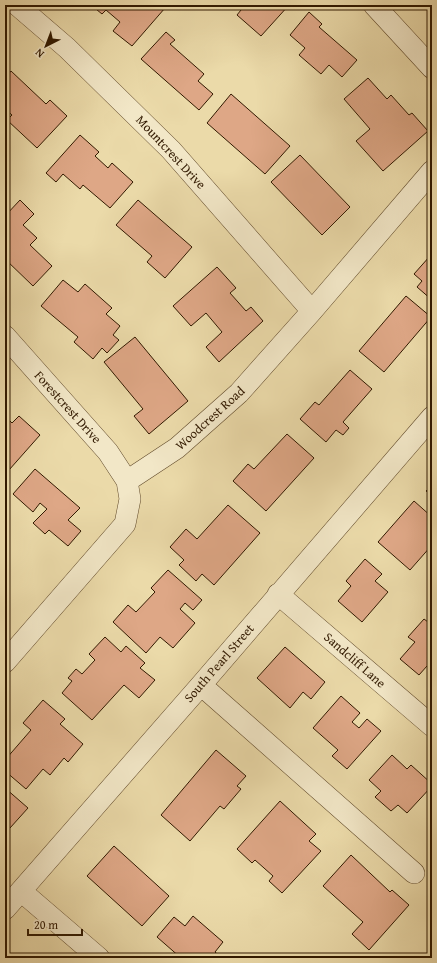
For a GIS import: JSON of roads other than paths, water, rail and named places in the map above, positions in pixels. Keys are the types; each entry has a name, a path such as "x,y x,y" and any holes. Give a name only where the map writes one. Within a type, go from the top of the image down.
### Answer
{"street":[{"name":"Mountcrest Drive","path":"17,5 67,48 171,150 312,311"},
{"path":"374,5 432,68"},
{"name":"Woodcrest Road","path":"127,481 178,448 239,393 312,311 432,171"},
{"name":"Forestcrest Drive","path":"5,336 108,452 127,481"},
{"name":"South Pearl Street","path":"5,909 201,685 432,417"},
{"path":"5,662 125,524 130,499 127,481"},
{"name":"Sandcliff Lane","path":"278,594 432,726"},
{"path":"201,685 414,873"},
{"path":"21,891 99,958"}]}
